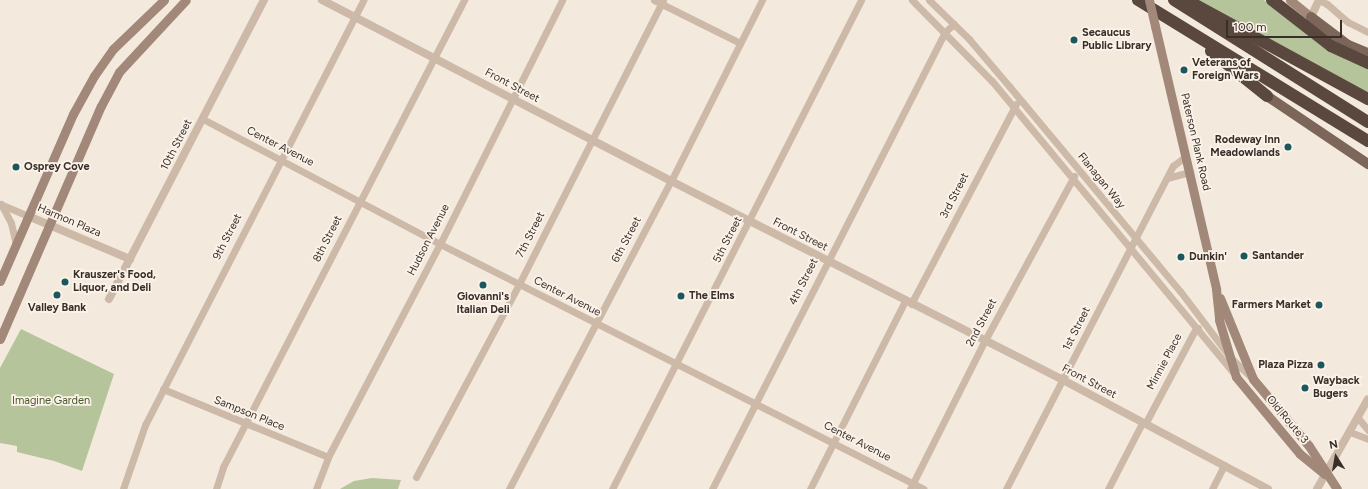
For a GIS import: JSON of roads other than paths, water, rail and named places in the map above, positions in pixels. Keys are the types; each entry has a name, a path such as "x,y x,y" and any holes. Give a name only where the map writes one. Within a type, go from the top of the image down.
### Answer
{"highway":[{"path":"1138,0 1368,141"},
{"path":"1174,0 1368,122"},
{"path":"1186,0 1365,98"},
{"path":"1272,0 1332,46 1368,63"},
{"path":"1179,25 1267,96"}],"main road":[{"path":"0,281 74,114 94,76 113,49 164,0"},
{"path":"0,339 101,106 119,72 186,0"},
{"name":"Paterson Plank Road","path":"1150,0 1216,289 1219,320 1236,377"},
{"path":"1290,0 1348,45 1368,53"},
{"path":"1267,96 1368,164"},
{"name":"Paterson Plank Road","path":"1216,289 1253,379 1273,406 1309,446 1325,474 1337,489"},
{"name":"Old Route 3","path":"1236,377 1300,454 1325,474"},
{"path":"1259,405 1273,406"}],"street":[{"name":"10th Street","path":"109,299 264,0"},
{"name":"Front Street","path":"322,0 750,222 984,342 1063,380 1268,489"},
{"name":"9th Street","path":"123,489 142,433 163,389 363,0"},
{"name":"8th Street","path":"216,489 223,467 464,0"},
{"name":"Hudson Avenue","path":"316,489 328,457 440,244 562,0"},
{"name":"6th Street","path":"509,489 671,181 762,0"},
{"name":"5th Street","path":"612,489 750,222 861,0"},
{"name":"Flanagan Way","path":"912,0 945,32 1013,107 1236,377"},
{"name":"Flanagan Way","path":"929,0 954,24 1020,99 1213,333 1230,357 1253,379"},
{"path":"1311,17 1319,0 1327,4 1348,22 1368,32"},
{"path":"659,1 740,43"},
{"name":"7th Street","path":"416,477 592,140 659,1"},
{"name":"4th Street","path":"712,489 754,402 945,32 954,24"},
{"name":"3rd Street","path":"810,489 833,442 1013,107 1020,99"},
{"name":"Center Avenue","path":"203,119 518,284 676,365 833,442 911,486 924,489"},
{"path":"1044,145 1052,138"},
{"name":"1st Street","path":"1006,489 1136,241 1167,178 1177,162 1186,156"},
{"name":"2nd Street","path":"911,486 984,342 1071,179 1078,171"},
{"path":"1167,178 1190,172"},
{"name":"Harmon Plaza","path":"0,204 130,259"},
{"path":"0,204 11,223 16,245"},
{"name":"Minnie Place","path":"1108,489 1196,328 1206,328 1213,333"},
{"name":"Sampson Place","path":"163,389 245,425 328,457"},
{"path":"1317,489 1368,399"},
{"path":"1358,418 1368,430"},
{"path":"1350,432 1368,439"},
{"path":"1212,489 1224,465"}],"place":[{"name":"Secaucus Public Library","path":"1074,40"},
{"name":"Veterans of Foreign Wars","path":"1184,70"},
{"name":"Rodeway Inn Meadowlands","path":"1288,147"},
{"name":"Osprey Cove","path":"16,167"},
{"name":"Santander","path":"1244,256"},
{"name":"Dunkin'","path":"1181,257"},
{"name":"Krauszer's Food, Liquor, and Deli","path":"65,282"},
{"name":"Giovanni's Italian Deli","path":"483,285"},
{"name":"Valley Bank","path":"57,295"},
{"name":"The Elms","path":"681,296"},
{"name":"Farmers Market","path":"1319,305"},
{"name":"Plaza Pizza","path":"1321,365"},
{"name":"Wayback Bugers","path":"1305,388"}],"park label":[{"name":"Imagine Garden","path":"51,401"}]}
